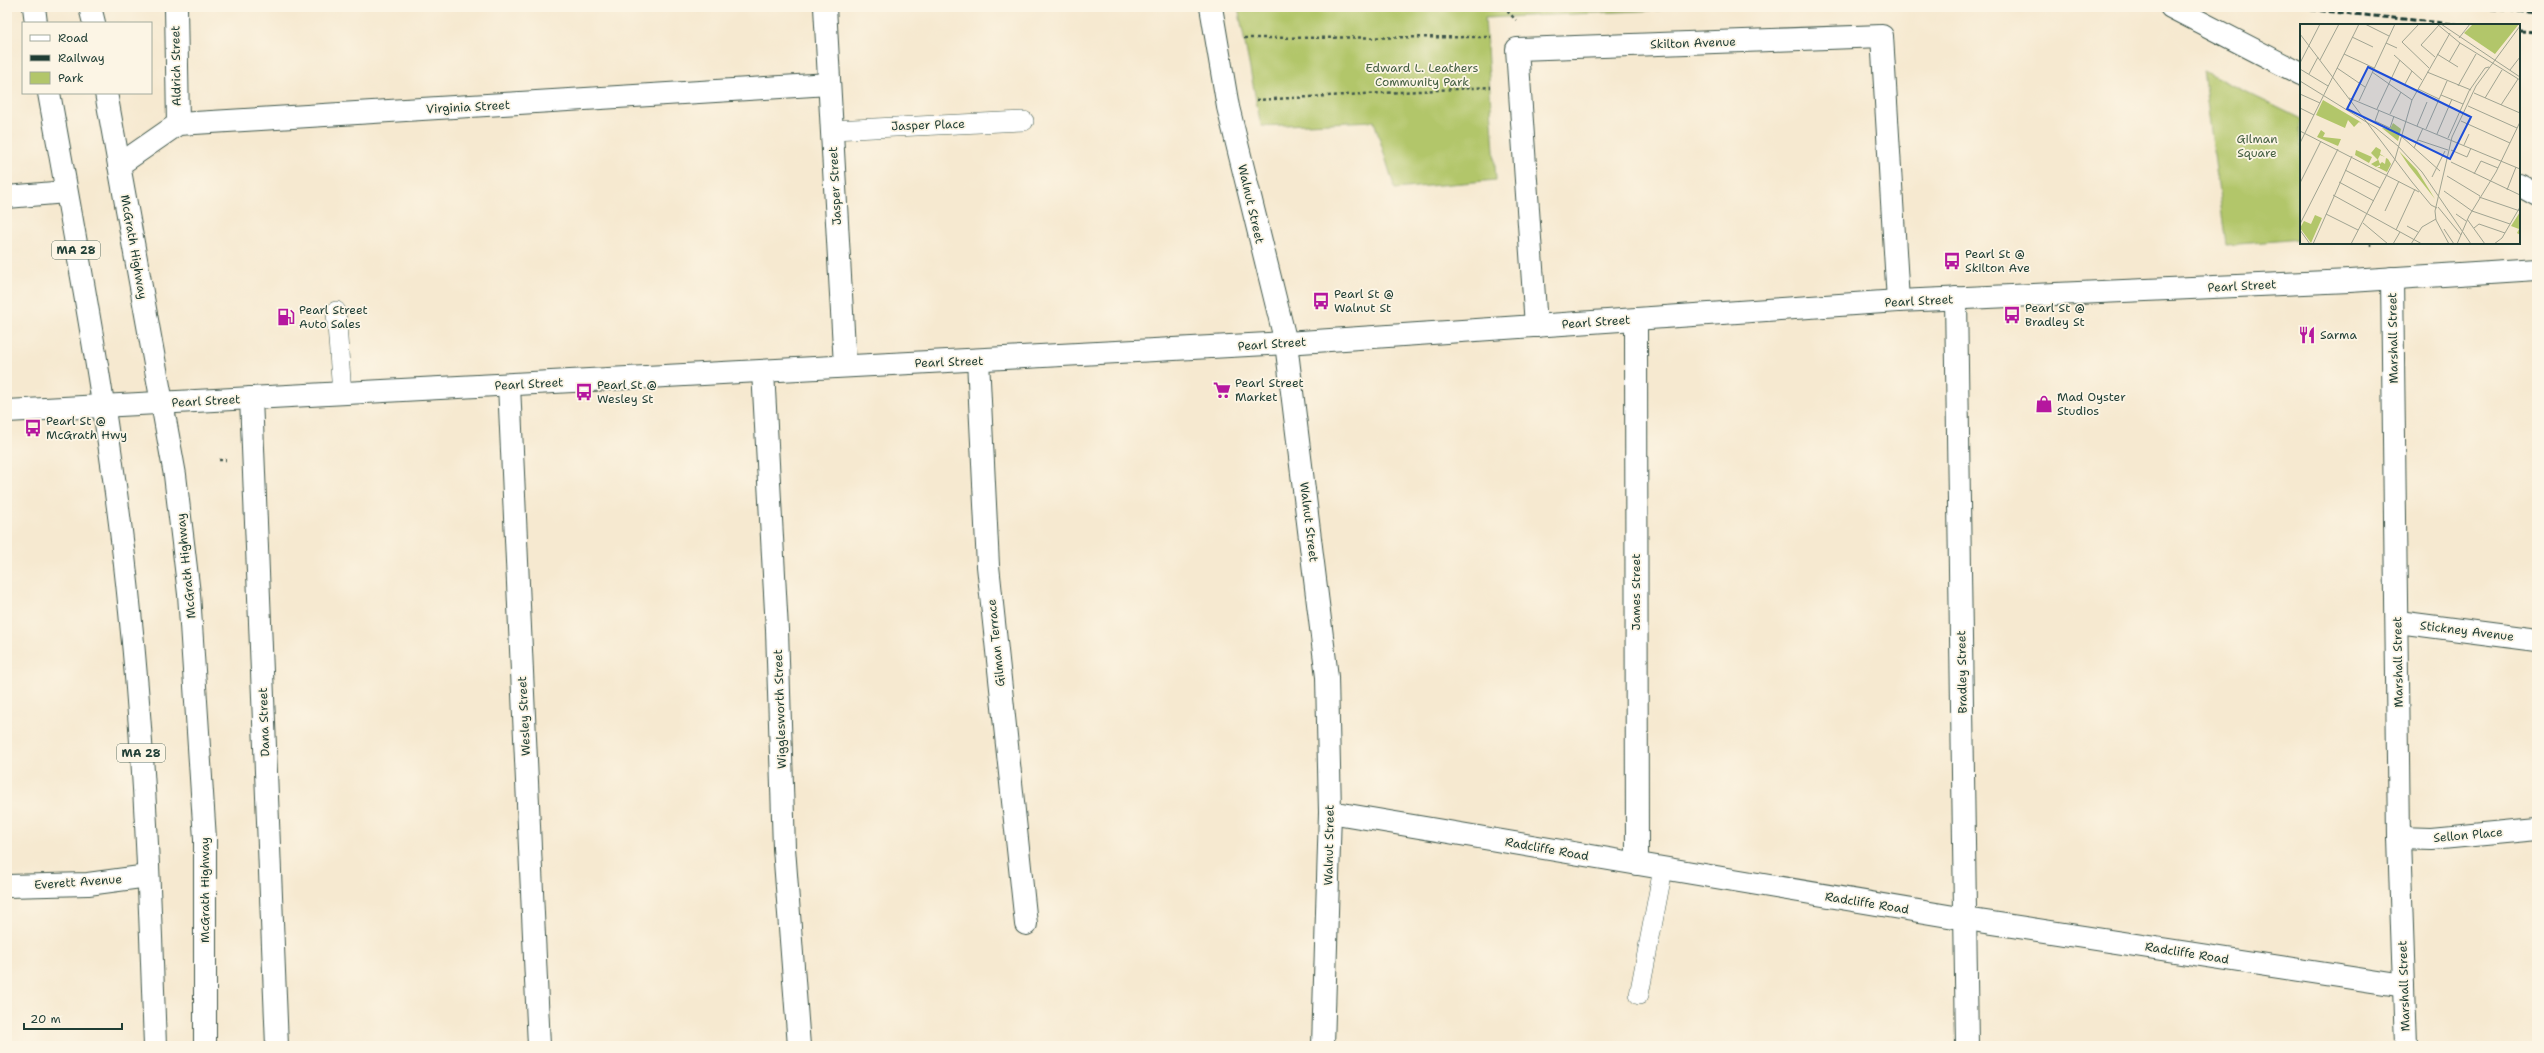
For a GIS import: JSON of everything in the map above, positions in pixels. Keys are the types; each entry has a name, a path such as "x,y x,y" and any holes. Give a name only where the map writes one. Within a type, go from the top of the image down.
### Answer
{"main road":[{"path":"34,7 36,22"},
{"path":"90,7 94,22"},
{"name":"Aldrich Street","path":"176,7 178,124"},
{"name":"Jasper Street","path":"825,7 845,366"},
{"name":"Walnut Street","path":"1211,7 1228,107 1286,343 1327,677 1330,812 1323,1046"},
{"path":"2171,7 2300,73"},
{"name":"Skilton Avenue","path":"1536,326 1517,49 1882,36 1898,301"},
{"name":"Virginia Street","path":"178,124 829,84"},
{"name":"MA 28","path":"49,94 116,487 130,612 148,876 155,1046"},
{"name":"McGrath Highway","path":"106,94 163,403 181,514 198,698 205,839 205,1046"},
{"path":"119,165 178,124"},
{"path":"2520,186 2537,195"},
{"path":"7,197 66,192"},
{"name":"Pearl Street","path":"7,411 1286,343 1898,301 2392,278 2537,269"},
{"name":"Marshall Street","path":"2392,278 2398,622 2399,838 2406,1046"},
{"name":"Bradley Street","path":"1956,298 1967,1046"},
{"name":"James Street","path":"1636,320 1637,864"},
{"name":"Gilman Terrace","path":"978,360 988,566 1026,924"},
{"name":"Wigglesworth Street","path":"763,371 777,630 784,848 799,1046"},
{"name":"Wesley Street","path":"509,385 539,1046"},
{"name":"Dana Street","path":"251,398 277,1046"},
{"name":"Stickney Avenue","path":"2398,622 2537,640"},
{"name":"Radcliffe Road","path":"1330,812 1966,919 2404,986"},
{"name":"Sellon Place","path":"2399,838 2431,839 2537,829"},
{"name":"Everett Avenue","path":"7,886 88,884 148,876"}],"lane":[{"name":"Jasper Place","path":"832,130 1024,121"},
{"path":"336,312 342,394"},
{"path":"1639,995 1663,869"}],"path":[{"path":"1503,7 1520,25"},
{"path":"1238,38 1496,37"},
{"path":"1250,101 1519,86"}],"green space":[{"name":"Edward L. Leathers Community Park","path":"1238,7 1660,7 1660,10 1485,18 1496,180 1395,189 1374,121 1261,126"},
{"name":"Gilman Square","path":"2203,71 2300,119 2300,239 2226,245"}],"railway":[{"path":"2284,7 2453,24"},
{"path":"2473,7 2537,13"},
{"path":"2520,31 2537,32"}],"place":[{"name":"Pearl St @ Skilton Ave","path":"1952,261"},
{"name":"Pearl St @ Walnut St","path":"1321,301"},
{"name":"Pearl St @ Bradley St","path":"2012,315"},
{"name":"Pearl Street Auto Sales","path":"286,317"},
{"name":"Sarma","path":"2307,335"},
{"name":"Pearl Street Market","path":"1222,390"},
{"name":"Pearl St @ Wesley St","path":"584,392"},
{"name":"Mad Oyster Studios","path":"2044,404"},
{"name":"Pearl St @ McGrath Hwy","path":"33,428"}]}
